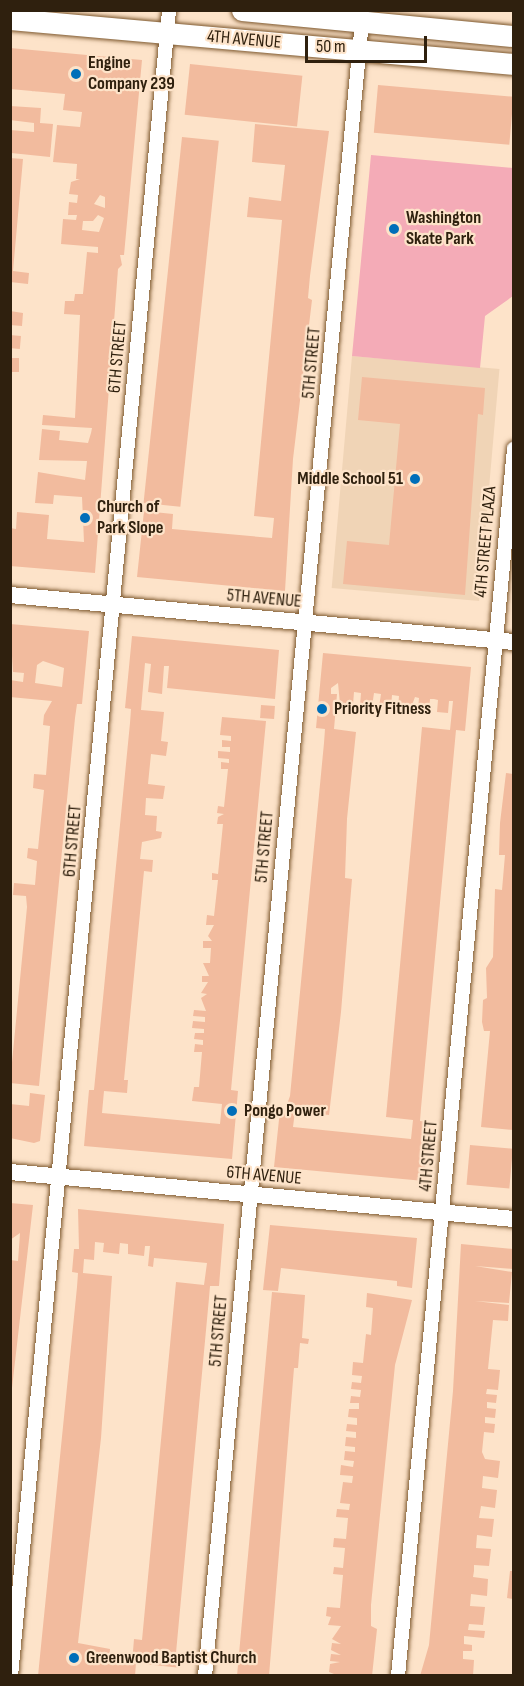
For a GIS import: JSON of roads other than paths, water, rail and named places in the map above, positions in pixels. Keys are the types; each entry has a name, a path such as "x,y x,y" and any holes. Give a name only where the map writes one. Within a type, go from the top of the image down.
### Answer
{"main road":[{"name":"4TH AVENUE","path":"242,10 513,36"},
{"name":"4TH AVENUE","path":"10,19 513,64"}],"street":[{"name":"6TH STREET","path":"12,1676 170,10"},
{"name":"5TH STREET","path":"204,1676 362,22"},
{"name":"4TH STREET PLAZA","path":"495,641 513,447"},
{"name":"5TH AVENUE","path":"10,595 513,642"},
{"name":"4TH STREET","path":"398,1676 495,641"},
{"name":"6TH AVENUE","path":"10,1172 513,1219"}],"place":[{"name":"Engine Company 239","path":"76,74"},
{"name":"Washington Skate Park","path":"394,229"},
{"name":"Middle School 51","path":"415,479"},
{"name":"Church of Park Slope","path":"85,518"},
{"name":"Priority Fitness","path":"322,709"},
{"name":"Pongo Power","path":"232,1111"},
{"name":"Greenwood Baptist Church","path":"74,1658"}]}
